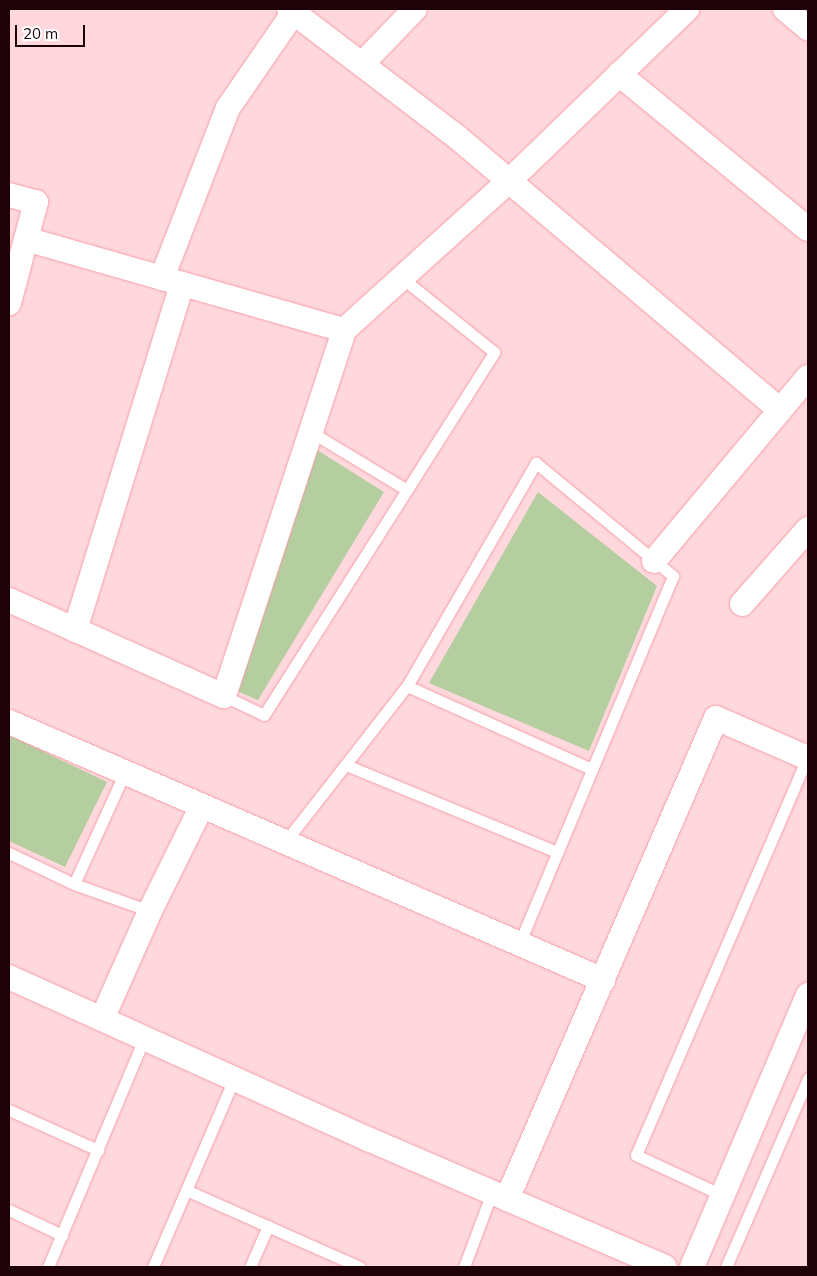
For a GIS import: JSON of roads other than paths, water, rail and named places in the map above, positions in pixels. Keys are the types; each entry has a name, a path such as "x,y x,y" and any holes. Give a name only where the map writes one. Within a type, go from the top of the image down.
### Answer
{"street":[{"path":"362,64 415,9"},
{"path":"9,600 224,696 344,330 509,181 687,9"},
{"path":"785,9 808,28"},
{"path":"75,630 172,281 228,108 292,11 457,137 780,410"},
{"path":"619,74 808,229"},
{"path":"9,195 36,202 9,303"},
{"path":"26,239 344,330"},
{"path":"654,561 808,377"},
{"path":"742,604 808,529"},
{"path":"500,1196 603,980 716,718 808,757"},
{"path":"9,722 603,980"},
{"path":"102,1019 150,911 202,806"},
{"path":"9,978 663,1267"},
{"path":"692,1267 808,995"}],"lane":[{"path":"224,696 264,715 494,352 402,278"},
{"path":"310,432 407,490"},
{"path":"285,842 407,686 536,464 673,576 519,944"},
{"path":"407,686 592,768"},
{"path":"722,1195 636,1155 808,757"},
{"path":"346,765 557,852"},
{"path":"74,884 125,772"},
{"path":"9,853 74,884 150,911"},
{"path":"48,1267 144,1039"},
{"path":"726,1267 808,1078"},
{"path":"152,1267 234,1079"},
{"path":"9,1110 98,1150"},
{"path":"186,1190 360,1267"},
{"path":"464,1267 500,1196"},
{"path":"9,1210 62,1235"},
{"path":"250,1267 268,1226"}]}
